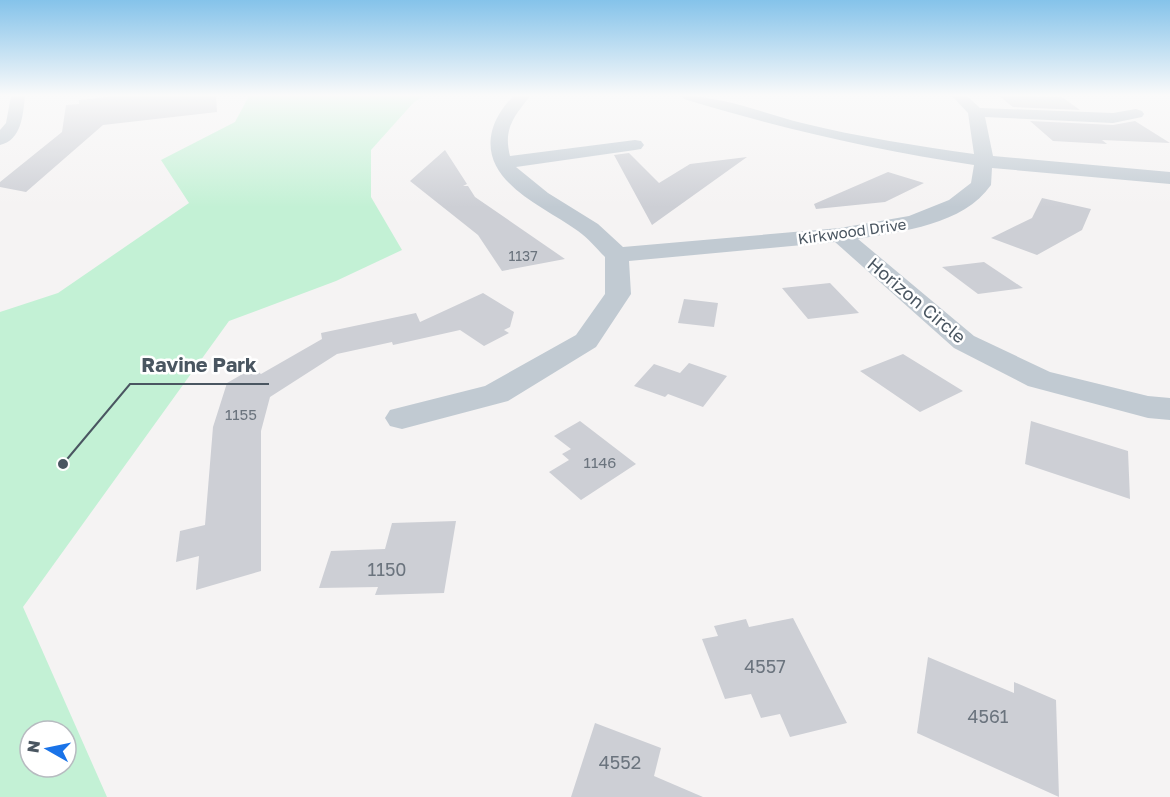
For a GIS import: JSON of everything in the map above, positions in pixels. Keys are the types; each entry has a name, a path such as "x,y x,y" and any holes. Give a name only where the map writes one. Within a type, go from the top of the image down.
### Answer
{"street":[{"path":"402,418 496,394 585,341 618,294 617,255 588,227 525,188 502,162 499,133"},
{"path":"833,133 984,159 1170,178"},
{"name":"Kirkwood Drive","path":"617,255 840,235 914,222 957,205 981,185 984,159 980,133"},
{"path":"502,162 635,145"},
{"name":"Horizon Circle","path":"840,235 964,342 1039,380 1148,407 1170,409"}],"green space":[{"path":"213,133 386,133 371,150 371,197 402,250 336,281 229,321 23,607 73,719 18,719 18,779 78,779 78,731 107,797 0,797 0,312 58,293 189,203 161,160"}],"building":[{"path":"61,133 94,133 26,192 0,187 0,182"},
{"path":"1044,133 1154,133 1170,143 1102,140 1107,144 1053,141"},
{"path":"445,150 467,184 463,186 468,186 475,197 565,259 502,271 478,235 410,181"},
{"path":"629,153 659,183 690,164 747,157 652,225 614,155"},
{"path":"888,172 924,183 885,202 816,209 814,204"},
{"path":"1042,198 1091,209 1082,230 1037,255 991,238 1032,218"},
{"path":"984,262 1023,288 978,294 942,267"},
{"path":"830,283 859,313 808,319 782,288"},
{"path":"483,293 514,312 510,327 504,330 509,333 484,346 460,330 393,345 392,342 337,354 270,397 261,431 261,571 196,590 199,556 176,562 180,531 205,525 213,427 227,383 253,368 261,374 322,339 321,333 416,313 420,322"},
{"path":"684,299 718,303 714,327 678,323"},
{"path":"903,354 963,391 920,412 860,371"},
{"path":"689,363 727,376 703,407 668,394 665,397 634,386 654,364 680,373"},
{"path":"580,421 636,464 581,500 549,472 569,460 562,454 571,449 554,436"},
{"path":"1031,421 1128,451 1130,499 1025,464"},
{"path":"456,521 444,593 375,595 378,587 319,588 331,551 385,549 392,523"},
{"path":"793,618 847,723 790,737 780,714 761,718 751,694 725,699 702,639 718,636 714,626 746,619 749,627"},
{"path":"928,657 1014,693 1014,682 1056,700 1059,797 917,733"},
{"path":"595,723 661,748 654,776 703,797 571,797"}],"place":[{"name":"Ravine Park","path":"63,464"}]}
